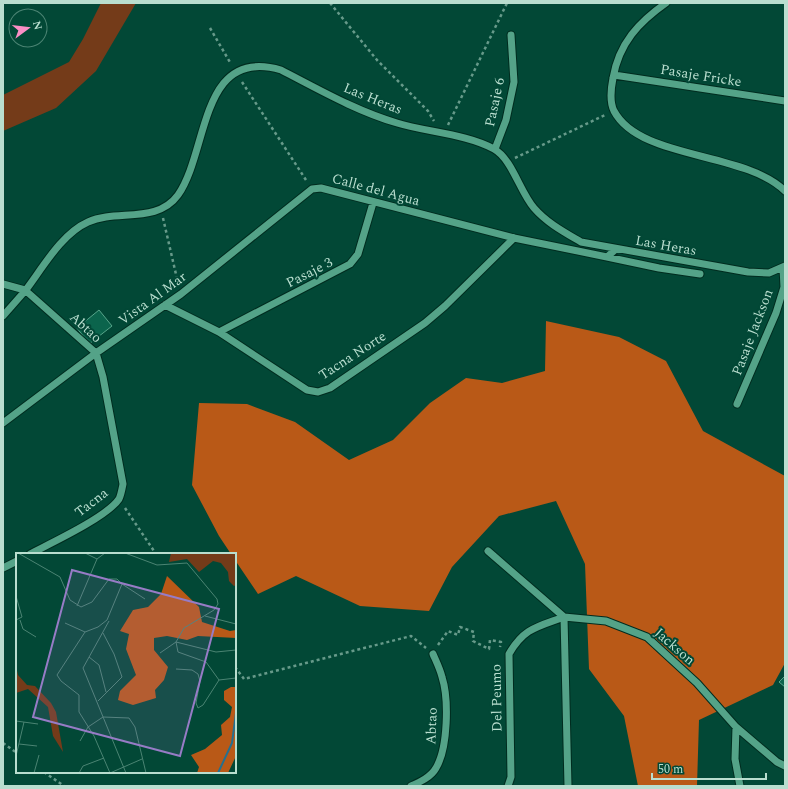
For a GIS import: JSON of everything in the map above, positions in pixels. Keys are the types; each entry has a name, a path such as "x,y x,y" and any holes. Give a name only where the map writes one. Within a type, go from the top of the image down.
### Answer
{"street":[{"path":"666,3 646,18 633,32 622,52 614,75 611,94 614,110 627,126 654,143 750,170 775,181 785,190"},
{"name":"Pasaje 6","path":"495,149 506,120 514,82 511,35"},
{"name":"Las Heras","path":"235,71 243,68 266,66 281,70 362,110 396,123 480,142 495,149 507,162 523,193 545,219 581,242 616,250 748,272 769,272 784,267"},
{"path":"3,316 25,290 48,258 87,223 106,216 146,213 161,210 172,203 179,194 209,111 226,79 235,71"},
{"name":"Pasaje Fricke","path":"614,75 785,101"},
{"name":"Calle del Agua","path":"312,189 321,188 373,203 514,238 608,257"},
{"name":"Vista Al Mar","path":"3,423 96,354 181,294 312,189"},
{"name":"Pasaje 3","path":"219,332 350,264 358,254 373,203"},
{"name":"Tacna Norte","path":"165,305 219,332 307,390 318,392 330,388 430,319 446,306 514,238"},
{"path":"608,257 616,250"},
{"name":"Las Heras","path":"608,257 659,268 700,274"},
{"name":"Pasaje Jackson","path":"737,404 776,313 784,287 784,267"},
{"name":"Abtao","path":"3,284 25,290 96,354 116,442"},
{"name":"Tacna","path":"32,553 88,524 119,499 123,484 116,442"},
{"path":"488,551 564,616 568,786"},
{"path":"3,568 16,562"},
{"name":"Del Peumo","path":"508,786 511,777 509,654 518,638 532,629 564,616"},
{"name":"Jackson","path":"564,616 606,621 647,637 698,683 736,727 777,762 785,766"},
{"name":"Abtao","path":"411,786 422,781 436,769 443,753 446,735 445,688 432,654"},
{"path":"736,727 735,759 740,786"}],"path":[{"path":"330,3 377,60 428,111 444,134 507,3"},
{"name":"Calle del Agua","path":"210,28 235,71 312,189"},
{"path":"507,162 614,110"},
{"path":"161,210 181,294"},
{"path":"119,499 155,553"},
{"path":"236,668 244,679 411,636 432,654 448,631 458,635 460,627 474,632 473,641 489,649 490,640 501,642 499,651 509,654"},
{"path":"3,743 16,752"},
{"path":"45,773 64,786"}],"shaded area":[{"path":"101,3 136,3 96,71 56,108 3,131 3,95 69,62 83,39"},
{"path":"546,321 619,337 666,361 703,431 785,476 785,663 773,685 699,720 697,786 638,786 624,716 589,669 585,564 556,501 499,516 452,567 429,611 360,606 296,576 258,594 236,561 236,553 230,553 219,536 192,485 199,403 247,404 295,422 349,460 393,440 430,403 466,378 502,383 545,371"}],"building":[{"path":"99,310 112,326 89,344 77,328"},
{"path":"785,676 785,687 779,682"}]}
